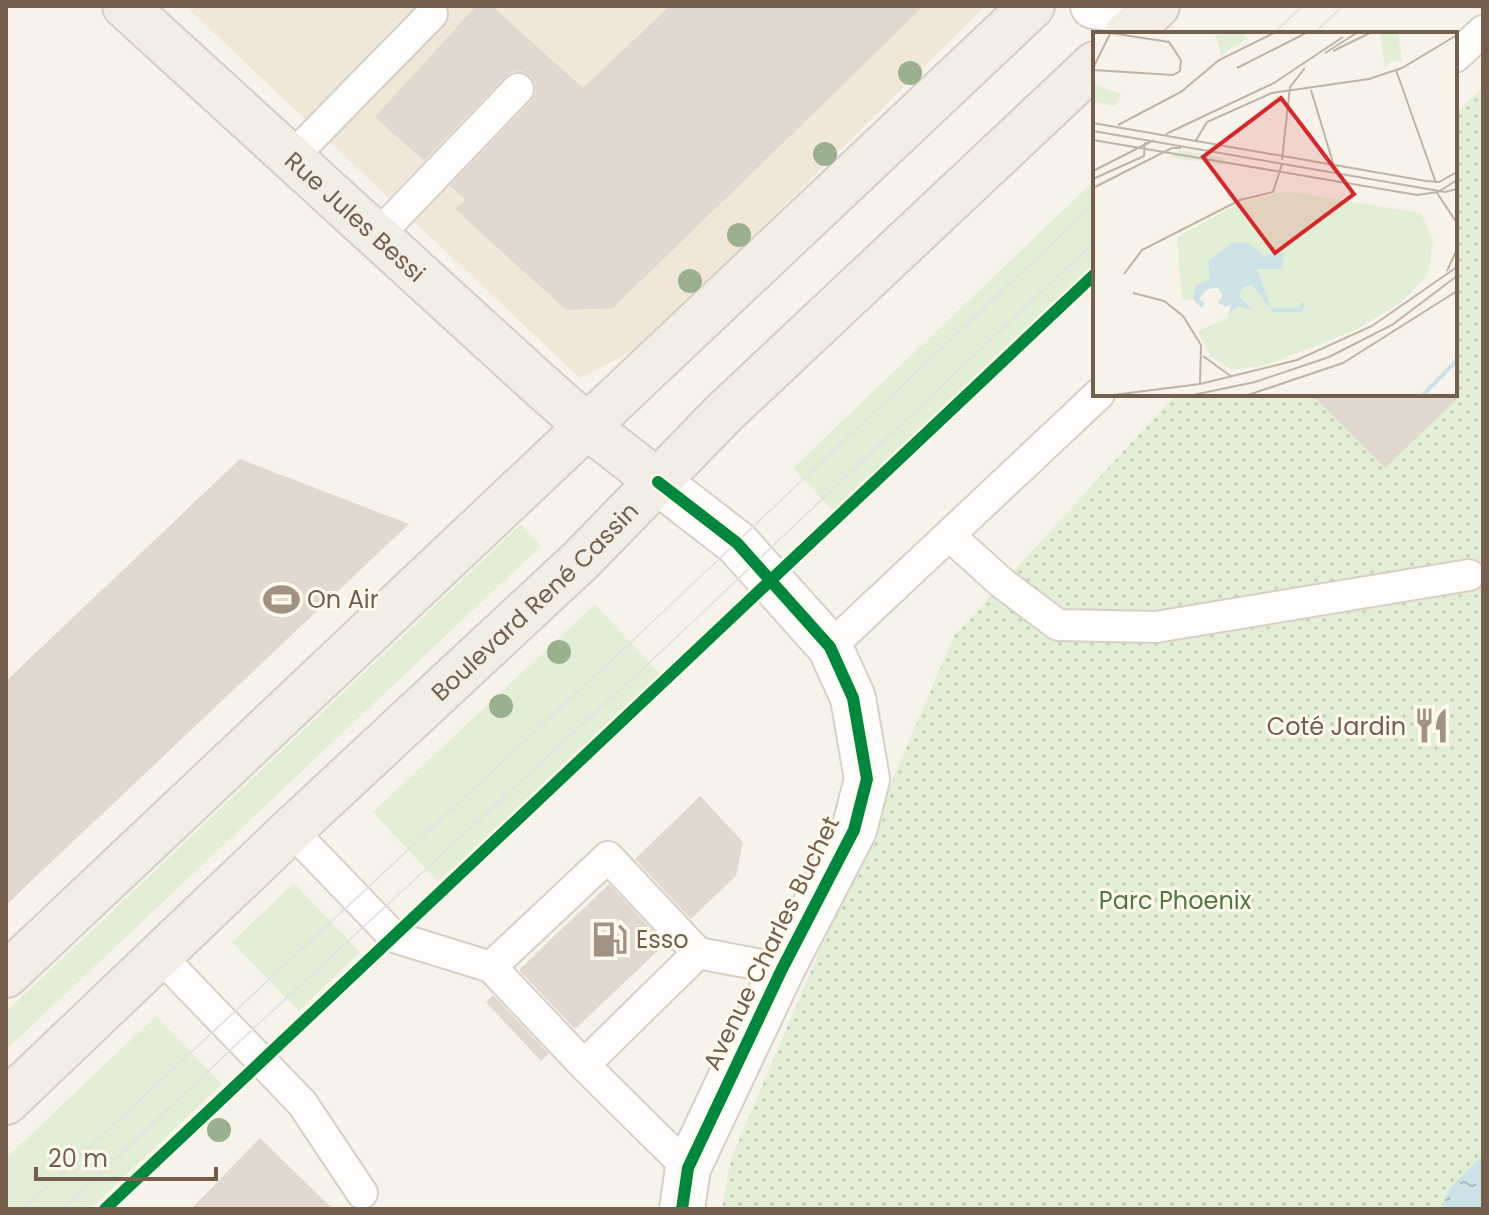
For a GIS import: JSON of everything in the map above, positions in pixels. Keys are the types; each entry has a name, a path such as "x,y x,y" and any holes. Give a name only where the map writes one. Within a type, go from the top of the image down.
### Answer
{"main road":[{"name":"Rue Jules Bessi","path":"125,6 588,427 658,482"},
{"path":"6,975 1032,6"},
{"name":"Boulevard René Cassin","path":"6,1102 291,830 581,560 724,413 1093,66"}],"street":[{"path":"1093,6 1144,18"},
{"name":"Avenue Charles Buchet","path":"658,482 737,543 830,647 853,698 867,779 854,830 782,969 685,1189"}],"lane":[{"path":"291,158 432,14"},
{"path":"1457,55 1483,31"},
{"path":"377,236 518,89"},
{"path":"830,647 1097,396"},
{"path":"950,536 1002,583 1058,625 1156,627 1469,575"},
{"path":"291,830 394,937 491,967 584,1065 685,1189"},
{"path":"491,967 608,857 698,953 782,969"},
{"path":"584,1065 698,953"},
{"path":"161,957 302,1103 362,1193"}],"shaded area":[{"path":"185,6 985,6 644,345 580,378"}],"green space":[{"name":"Parc Phoenix","path":"1483,87 1483,1209 722,1209 731,1159 954,636 1174,396 1457,396 1457,112"},
{"path":"1093,182 1093,266 834,512 793,468"},
{"path":"521,524 541,546 6,1050 6,1012"},
{"path":"595,604 660,674 438,882 373,812"},
{"path":"294,883 360,952 299,1011 232,942"},
{"path":"156,1016 222,1084 90,1209 6,1209 6,1158"}],"water":[{"path":"1483,1155 1483,1209 1441,1209 1450,1188"}],"building":[{"path":"476,6 492,6 583,88 670,6 924,6 613,308 566,310 455,209 466,200 450,186 531,101 536,93 531,77 522,71 505,77 424,161 375,117"},
{"path":"1462,394 1385,468 1313,396"},
{"path":"240,459 409,524 6,905 6,681"},
{"path":"700,796 743,842 736,876 691,919 635,859"},
{"path":"609,884 665,944 575,1029 519,970"},
{"path":"493,995 549,1054 541,1061 486,1002"},
{"path":"260,1138 333,1209 191,1209"}],"tram line":[{"path":"1275,32 1302,6"},
{"path":"1315,32 1343,6"},
{"path":"23,1209 646,628 1093,205"},
{"path":"63,1209 665,648 1093,243"}],"cycle path":[{"path":"105,1209 1093,276"},
{"path":"658,482 737,543 830,647 853,698 867,779 854,830 782,969 688,1168 682,1209"}],"place":[{"name":"On Air","path":"281,599"},
{"name":"Coté Jardin","path":"1432,726"},
{"name":"Esso","path":"610,939"}]}
